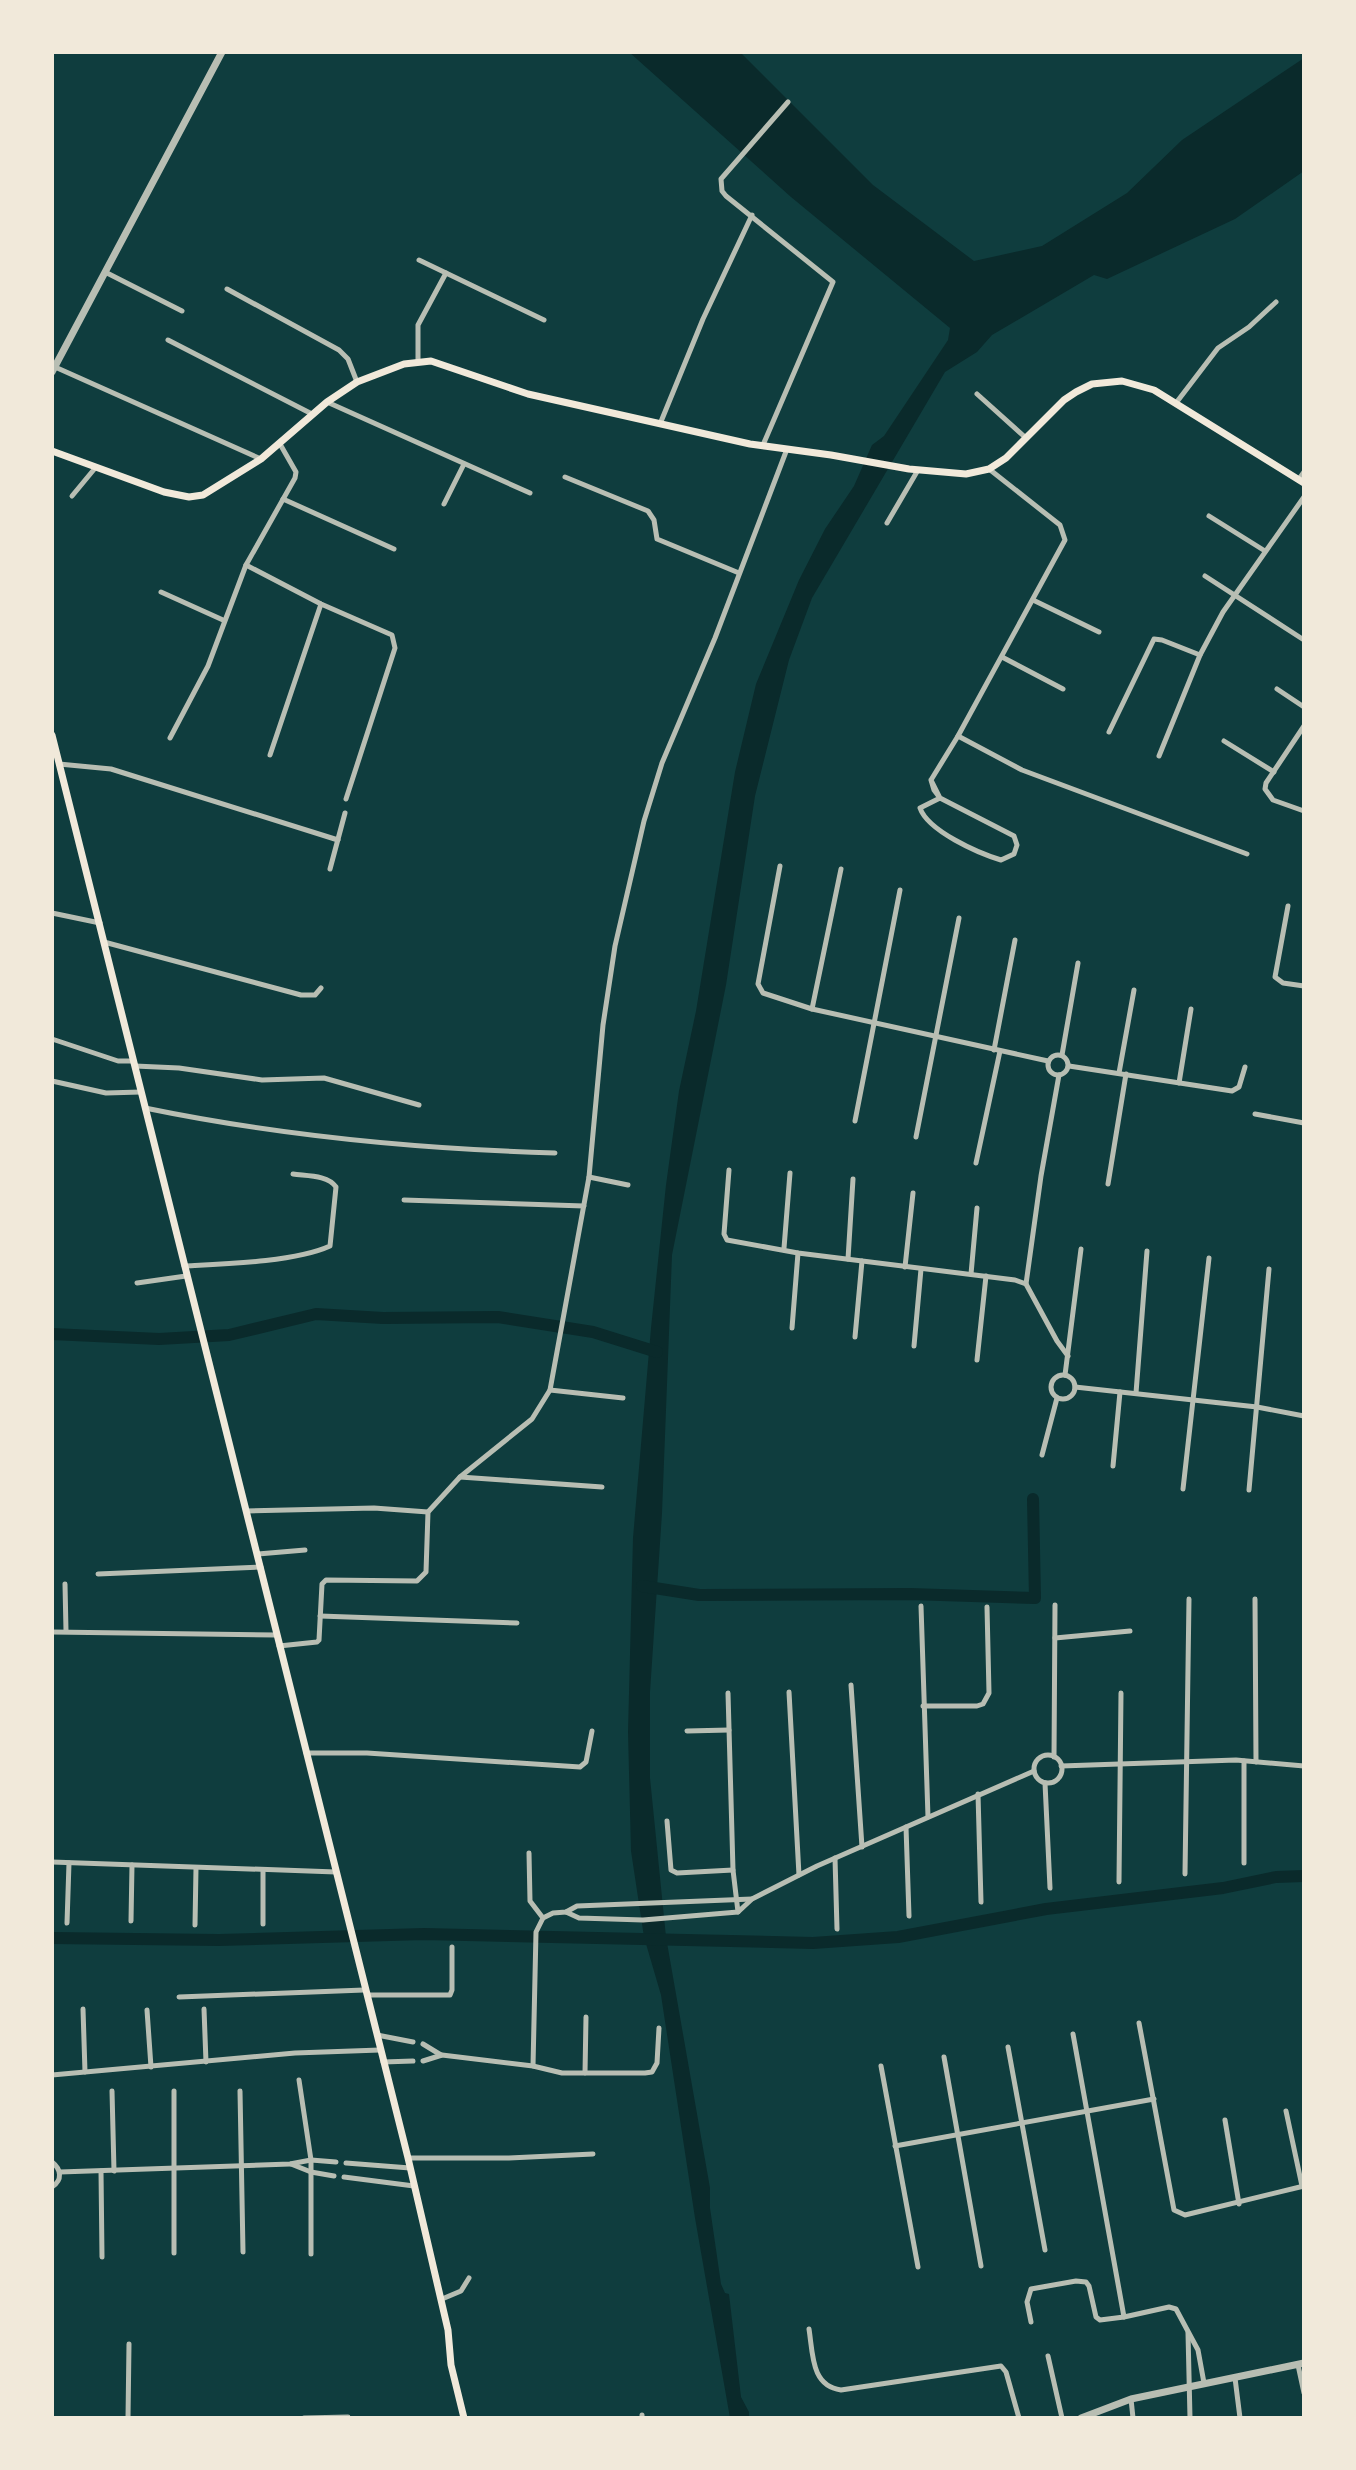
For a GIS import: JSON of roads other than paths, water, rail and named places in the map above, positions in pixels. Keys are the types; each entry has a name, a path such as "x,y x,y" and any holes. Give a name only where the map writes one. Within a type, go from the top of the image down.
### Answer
{"main road":[{"path":"52,451 164,492 189,497 213,490 261,459 312,414 357,382 387,368 418,361 443,364 528,394 660,424 913,470 966,474 989,469 1006,458 1064,400 1092,384 1105,381 1137,383 1302,478"},
{"path":"52,735 408,2158 442,2299 451,2365 464,2418"}],"street":[{"path":"222,52 54,370 261,459"},
{"path":"763,445 833,282 726,196 720,185 721,179 788,102"},
{"path":"660,424 703,319 752,215"},
{"path":"419,260 544,320"},
{"path":"105,272 182,311"},
{"path":"418,361 418,325 446,273"},
{"path":"227,289 339,350 348,359 357,382"},
{"path":"1176,403 1218,348 1249,327 1276,302"},
{"path":"168,340 312,414"},
{"path":"977,394 1026,438"},
{"path":"327,402 530,493"},
{"path":"170,738 208,666 246,565 296,472 280,444"},
{"path":"279,1646 317,1642 320,1637 322,1584 330,1579 421,1580 426,1572 428,1512 460,1477 532,1419 550,1390 589,1177 605,1009 615,946 644,821 662,763 715,638 787,449"},
{"path":"444,504 464,464"},
{"path":"72,496 96,467"},
{"path":"940,798 920,808 930,823 986,856 1001,860 1014,854 1017,845 1014,836 940,798 931,780 1002,657 1063,545 1065,535 1060,525 989,469"},
{"path":"887,523 913,470"},
{"path":"565,477 648,511 654,520 657,539 739,573"},
{"path":"1159,756 1200,655 1233,595 1304,497"},
{"path":"283,499 394,549"},
{"path":"1209,516 1265,551"},
{"path":"246,565 395,639 395,648 346,799"},
{"path":"1205,576 1304,640"},
{"path":"161,592 223,620"},
{"path":"1033,600 1099,632"},
{"path":"270,755 321,604"},
{"path":"1109,732 1154,639 1200,655"},
{"path":"1002,657 1063,689"},
{"path":"1277,689 1304,707"},
{"path":"1304,726 1266,783 1267,795 1273,800 1304,811"},
{"path":"958,736 1034,775 1247,854"},
{"path":"1224,741 1274,772"},
{"path":"59,764 111,769 338,840"},
{"path":"330,869 345,813"},
{"path":"780,866 759,989 770,997 812,1009 1048,1061"},
{"path":"812,1009 841,869"},
{"path":"855,1121 900,890"},
{"path":"1288,906 1275,977 1283,983 1304,986"},
{"path":"52,913 100,923"},
{"path":"916,1137 959,918"},
{"path":"976,1163 1015,940"},
{"path":"104,942 301,995 315,995 321,988"},
{"path":"1062,1055 1078,963"},
{"path":"1108,1184 1134,990"},
{"path":"1179,1083 1191,1009"},
{"path":"52,1039 134,1064 262,1080 324,1078 419,1105"},
{"path":"1056,1054 1062,1055 1069,1066 1065,1073 1059,1075 1050,1071 1048,1061 1056,1054"},
{"path":"1069,1066 1236,1090 1245,1067"},
{"path":"1059,1075 1026,1284 1068,1356"},
{"path":"52,1081 106,1093 141,1092"},
{"path":"145,1108 221,1123 340,1140 430,1149 555,1153"},
{"path":"1255,1114 1304,1123"},
{"path":"729,1170 724,1234 727,1240 798,1253 986,1276 1026,1284"},
{"path":"784,1248 790,1173"},
{"path":"184,1266 249,1262 330,1246 336,1187 327,1179 293,1174"},
{"path":"589,1177 628,1185"},
{"path":"848,1259 853,1179"},
{"path":"905,1267 913,1193"},
{"path":"404,1200 584,1206"},
{"path":"971,1275 977,1208"},
{"path":"1065,1375 1081,1249"},
{"path":"1136,1394 1147,1251"},
{"path":"792,1328 798,1253"},
{"path":"1183,1489 1209,1258"},
{"path":"855,1337 862,1261"},
{"path":"914,1346 921,1269"},
{"path":"1249,1490 1269,1269"},
{"path":"137,1283 186,1276"},
{"path":"977,1360 986,1276"},
{"path":"1065,1375 1072,1379 1075,1387 1071,1396 1062,1400 1050,1389 1054,1378 1065,1375"},
{"path":"1075,1387 1257,1407 1304,1416"},
{"path":"550,1390 623,1398"},
{"path":"1113,1466 1120,1392"},
{"path":"1042,1455 1057,1398"},
{"path":"460,1477 602,1487"},
{"path":"246,1511 374,1508 428,1512"},
{"path":"258,1554 305,1550"},
{"path":"98,1574 261,1567"},
{"path":"65,1584 66,1631"},
{"path":"1185,1874 1189,1599"},
{"path":"1255,1599 1256,1762"},
{"path":"1054,1757 1055,1605"},
{"path":"921,1606 928,1817"},
{"path":"923,1706 983,1704 989,1693 987,1607"},
{"path":"320,1616 517,1623"},
{"path":"1055,1638 1130,1631"},
{"path":"52,1632 276,1635"},
{"path":"851,1685 862,1847"},
{"path":"789,1692 799,1875"},
{"path":"728,1693 733,1870 738,1912"},
{"path":"1119,1882 1121,1693"},
{"path":"687,1731 729,1730"},
{"path":"306,1753 367,1753 580,1767 586,1762 592,1731"},
{"path":"566,1912 579,1918 637,1920 738,1912 752,1899 799,1875 1034,1771 1040,1758 1047,1755 1054,1757 1061,1766"},
{"path":"1244,1761 1244,1863"},
{"path":"1061,1766 1244,1761 1304,1766"},
{"path":"1045,1783 1057,1779 1061,1766"},
{"path":"1034,1771 1045,1783 1050,1888"},
{"path":"978,1794 981,1902"},
{"path":"667,1821 671,1870 677,1873 733,1870"},
{"path":"906,1827 909,1916"},
{"path":"529,1853 530,1901 543,1918"},
{"path":"835,1858 837,1929"},
{"path":"52,1862 336,1872"},
{"path":"67,1923 69,1863"},
{"path":"131,1921 132,1865"},
{"path":"195,1925 196,1868"},
{"path":"263,1870 263,1924"},
{"path":"533,2066 536,1932 543,1918 589,1904 635,1905 752,1899"},
{"path":"179,1997 365,1992 450,1995 452,1947"},
{"path":"83,2009 85,2072"},
{"path":"204,2009 206,2062"},
{"path":"147,2010 151,2067"},
{"path":"585,2073 586,2017"},
{"path":"1139,2023 1174,2210 1185,2215 1303,2186 1286,2111"},
{"path":"423,2044 442,2055 533,2066 562,2073 652,2072 657,2063 659,2028"},
{"path":"1073,2034 1124,2317"},
{"path":"376,2035 413,2042"},
{"path":"1008,2047 1045,2250"},
{"path":"52,2075 295,2053 380,2050"},
{"path":"423,2061 442,2055"},
{"path":"944,2057 981,2266"},
{"path":"383,2062 413,2061"},
{"path":"881,2066 918,2267"},
{"path":"299,2080 311,2160 311,2254"},
{"path":"112,2091 114,2171"},
{"path":"174,2091 174,2253"},
{"path":"240,2091 243,2252"},
{"path":"895,2146 1154,2099"},
{"path":"1225,2120 1239,2204"},
{"path":"408,2158 593,2154"},
{"path":"60,2172 290,2164 311,2160 336,2162"},
{"path":"52,2162 60,2172 52,2187"},
{"path":"346,2163 410,2168"},
{"path":"290,2164 334,2176"},
{"path":"101,2171 102,2257"},
{"path":"344,2177 414,2186"},
{"path":"442,2299 461,2291 469,2278"},
{"path":"1031,2322 1027,2302 1031,2289 1076,2281 1086,2282 1089,2286 1096,2317 1100,2320 1169,2307 1176,2309 1198,2350 1204,2383"},
{"path":"809,2329 818,2378 831,2389 1001,2366 1006,2372 1019,2418"},
{"path":"1188,2332 1190,2418"},
{"path":"128,2418 129,2344"},
{"path":"1048,2356 1062,2418"},
{"path":"1081,2418 1131,2399 1301,2363 1304,2393"},
{"path":"1235,2377 1240,2418"},
{"path":"1131,2399 1133,2418"},
{"path":"304,2418 348,2417"}],"water":[{"path":"629,52 740,52 873,185 974,261 1042,246 1127,193 1182,140 1304,58 1304,171 1235,219 1107,279 1094,275 992,335 977,352 945,372 812,598 789,660 755,796 726,985 672,1255 662,1513 650,1692 650,1778 666,1937 710,2188 721,2284 725,2293 729,2294 741,2397 749,2418 730,2418 661,1995 644,1937 631,1851 628,1732 633,1538 651,1328 679,1091 696,1011 735,772 756,684 799,580 825,529 854,486 872,445 884,436 948,340 950,328 791,197"}],"waterway":[{"path":"52,1334 159,1339 229,1335 316,1314 383,1318 498,1317 593,1332 657,1352"},
{"path":"642,1586 699,1595 910,1594 1035,1598 1033,1499"},
{"path":"52,1938 219,1940 424,1934 813,1943 898,1937 1046,1909 1223,1888 1276,1877 1304,1876"}]}
